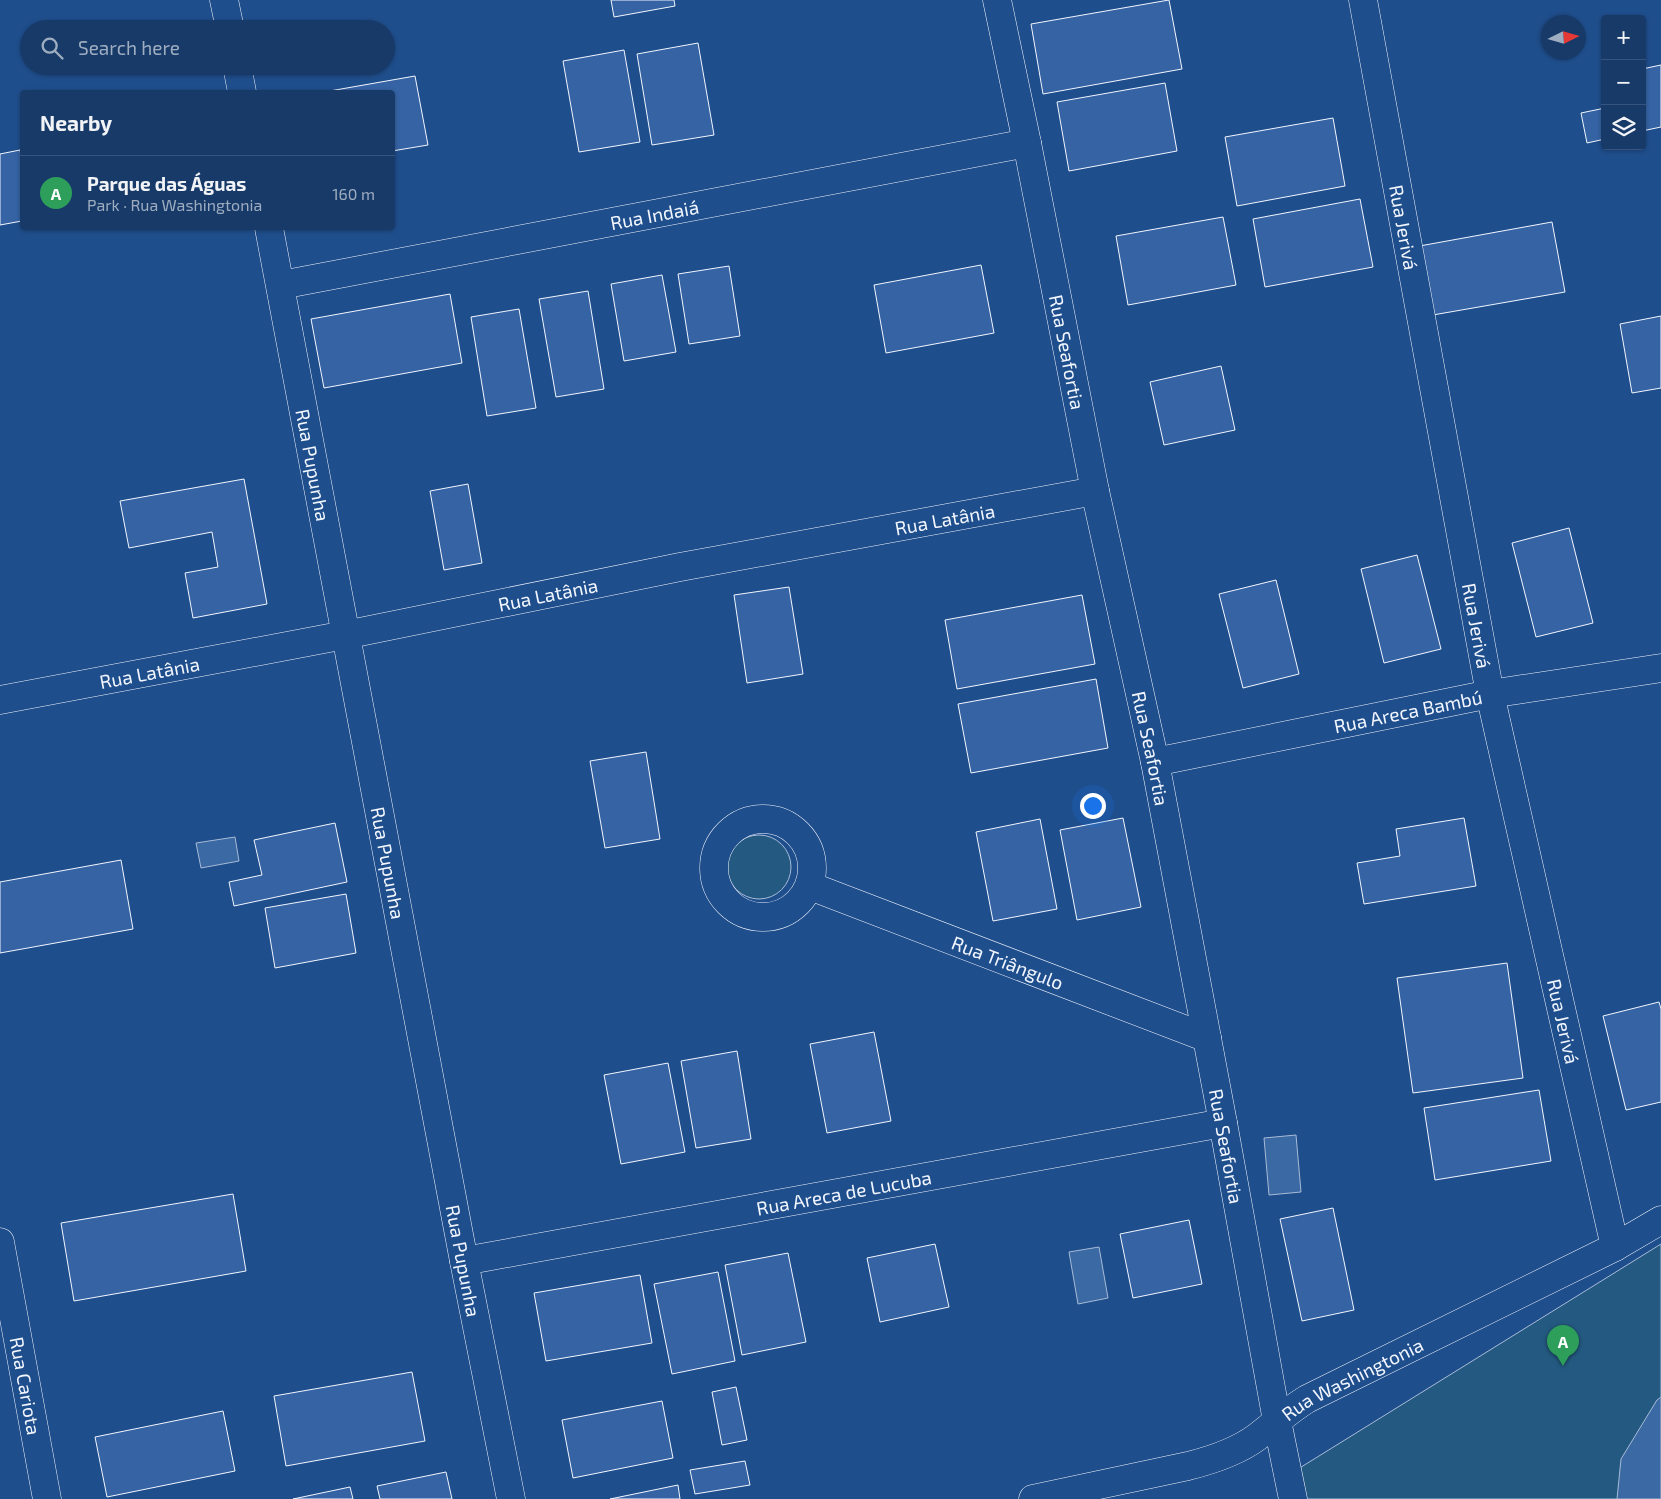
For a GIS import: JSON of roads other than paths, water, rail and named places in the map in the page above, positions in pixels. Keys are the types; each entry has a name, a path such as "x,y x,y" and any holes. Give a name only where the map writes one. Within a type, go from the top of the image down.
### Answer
{"street":[{"path":"224,0 228,20"},
{"name":"Rua Seafortia","path":"997,0 1095,491 1155,762 1293,1499"},
{"name":"Rua Jerivá","path":"1363,0 1490,694 1615,1246"},
{"path":"239,75 242,90"},
{"name":"Rua Indaiá","path":"281,285 1027,143"},
{"name":"Rua Pupunha","path":"269,230 345,636 511,1499"},
{"name":"Rua Latânia","path":"0,700 345,636 680,566 1095,491"},
{"name":"Rua Areca Bambú","path":"1155,762 1490,694 1661,668"},
{"name":"Rua Triângulo","path":"810,886 1207,1038"},
{"name":"Rua Areca de Lucuba","path":"464,1261 1223,1123"},
{"name":"Rua Washingtonia","path":"1033,1499 1211,1460 1236,1450 1256,1438 1307,1399 1615,1246 1661,1220"},
{"name":"Rua Cariota","path":"0,1242 47,1499"}],"place":[{"name":"Parque das Águas","path":"1563,1366"}]}
